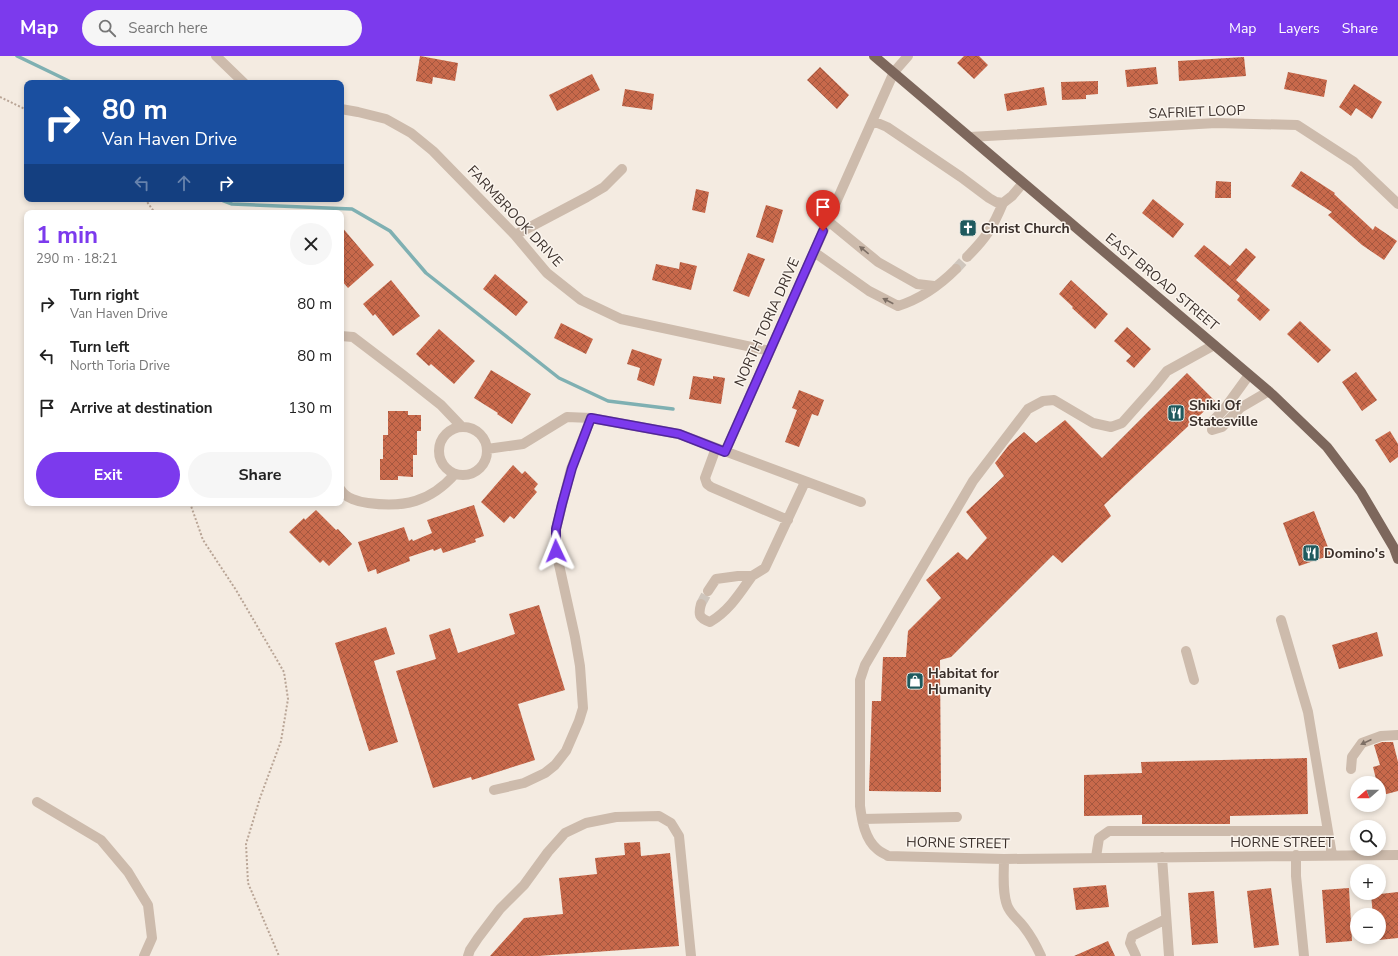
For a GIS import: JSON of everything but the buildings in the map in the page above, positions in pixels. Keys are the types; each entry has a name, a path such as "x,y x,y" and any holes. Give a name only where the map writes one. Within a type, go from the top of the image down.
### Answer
{"main road":[{"name":"EAST BROAD STREET","path":"874,56 1268,391 1327,447 1361,492 1394,548 1398,558"}],"street":[{"path":"216,56 241,80"},
{"name":"NORTH TORIA DRIVE","path":"788,520 711,488 707,484 705,478 721,450 770,351 894,72 908,56"},
{"name":"FARMBROOK DRIVE","path":"344,110 386,119 411,133 433,151 516,235 547,273 582,300 621,319 770,351"},
{"path":"872,121 887,127 961,177 988,198 996,202 1003,203"},
{"name":"SAFRIET LOOP","path":"970,137 1216,123 1297,125 1354,162 1398,204"},
{"path":"516,235 604,187 622,169"},
{"path":"967,257 984,240 995,222 1003,203 1012,196 1023,183"},
{"path":"828,221 878,262 917,284 934,286"},
{"path":"814,252 869,291 898,306 909,303 925,294 934,286 942,283 956,269"},
{"path":"344,336 353,337 403,375 441,405 461,426"},
{"name":"HORNE STREET","path":"1214,345 1167,371 1122,423 1111,427 1093,423 1054,400 1043,401 1028,409 973,482 865,665 860,680 860,806 862,819 870,840 877,850 888,856 1004,859 1162,856 1398,855"},
{"path":"1249,375 1225,408 1213,421 1212,430 1222,427 1240,408 1268,391"},
{"path":"487,449 523,444 567,416 591,418 679,434 860,502"},
{"path":"494,790 524,783 545,773 555,765 566,751 583,708 580,666 556,551 556,529 572,468 591,418"},
{"path":"461,426 479,432 487,449 486,459 481,467 474,473 464,475 455,474 447,469 441,462 438,452 444,435 452,429 461,426"},
{"path":"344,494 361,502 387,505 413,502 436,492 455,474"},
{"path":"701,604 699,611 703,620 710,622 721,616 732,605 752,576 765,568 805,482"},
{"path":"708,591 716,579 752,576"},
{"path":"1280,620 1308,712 1332,855"},
{"path":"1186,651 1194,680"},
{"path":"1351,769 1352,757 1362,743 1381,736 1398,735"},
{"path":"37,802 101,840 128,872 148,905 152,938 144,956"},
{"path":"468,956 478,938 500,909 524,885 548,852 565,833 586,823 616,817 659,816 671,823 679,836 691,956"},
{"path":"862,819 957,817"},
{"path":"1096,857 1099,838 1109,831 1328,831"},
{"path":"1296,855 1296,876 1304,956"},
{"path":"1162,856 1169,956"},
{"path":"1004,859 1005,897 1007,906 1034,940 1041,956"},
{"path":"1136,956 1130,943 1132,936 1166,919"}],"path":[{"path":"0,97 24,109"},
{"path":"191,506 203,540 260,628 284,672 288,700 280,741 246,844 248,883 279,956"}],"waterway":[{"path":"17,56 67,80"},
{"path":"227,202 232,204 352,209 390,231 426,273 559,378 608,401 673,409"}],"tunnel":[{"path":"956,269 967,257"},
{"path":"701,604 708,591"}],"place":[{"name":"Christ Church","path":"968,228"},
{"name":"Shiki Of Statesville","path":"1176,413"},
{"name":"Domino's","path":"1311,553"},
{"name":"Habitat for Humanity","path":"915,681"}],"route":[{"path":"556,551 556,529 562,504 572,468 591,418 679,434 725,452 823,231"}]}
